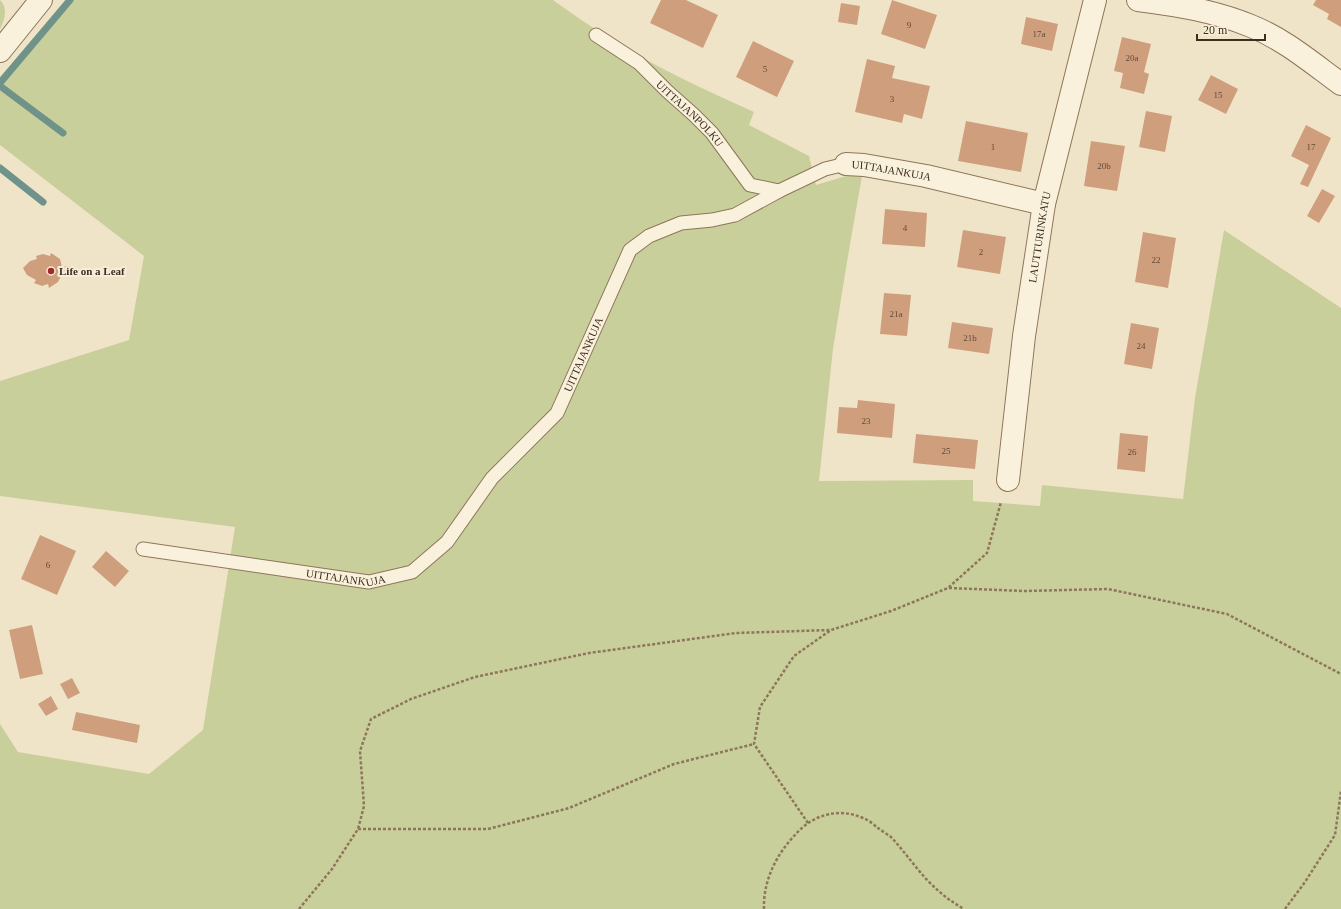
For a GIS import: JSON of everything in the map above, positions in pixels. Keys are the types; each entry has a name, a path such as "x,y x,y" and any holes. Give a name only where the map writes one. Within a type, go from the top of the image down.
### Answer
{"street":[{"name":"LAUTTURINKATU","path":"1008,480 1024,336 1044,204 1095,0"},
{"path":"1138,0 1205,11 1252,26 1289,47 1341,84"},
{"path":"0,51 35,2"},
{"name":"UITTAJANKUJA","path":"846,164 864,165 926,176 1044,204"}],"lane":[{"name":"UITTAJANPOLKU","path":"596,35 639,63 694,115 712,133 750,184 779,191"},
{"name":"UITTAJANKUJA","path":"143,549 368,582 412,572 447,542 492,478 557,413 630,250 648,236 655,233 681,223 712,220 735,215 779,191 825,169 846,164"}],"path":[{"path":"299,909 332,869 358,829 364,806 360,751 371,719 410,699 475,677 589,653 736,633 831,630 891,611 948,588 986,553 1008,480"},
{"path":"948,588 1024,590 1108,589 1227,614 1341,674"},
{"path":"808,823 754,744 760,707 794,656 831,630"},
{"path":"358,829 488,829 569,808 674,764 754,744"},
{"path":"1285,909 1305,882 1335,835 1341,792"},
{"path":"764,909 766,885 772,867 783,848 796,833 808,823 820,816 834,812 848,813 865,818 890,836 928,881 948,900 964,909"}],"green space":[{"path":"0,0 3,3 5,14 0,29"},
{"path":"67,0 553,0 622,46 697,85 754,112 749,125 809,156 816,185 846,176 862,176 833,349 819,481 973,480 973,501 1040,506 1042,485 1183,499 1195,398 1224,230 1341,308 1341,909 0,909 0,724 18,752 149,774 203,730 235,527 0,496 0,381 129,340 144,256 0,145 0,77"}],"building":[{"path":"661,0 686,0 718,15 703,48 650,23"},
{"path":"892,0 937,15 925,49 881,34"},
{"path":"1316,0 1341,0 1341,27 1327,19 1329,14 1313,5"},
{"path":"841,3 860,6 857,25 838,22"},
{"path":"1026,17 1058,24 1052,51 1021,44"},
{"path":"1122,37 1151,44 1144,72 1149,74 1144,94 1120,88 1123,73 1114,71"},
{"path":"753,41 794,61 777,97 736,77"},
{"path":"867,59 895,66 892,78 930,86 922,119 904,114 902,123 855,112"},
{"path":"1211,75 1238,89 1226,114 1198,100"},
{"path":"1146,111 1172,116 1165,152 1139,147"},
{"path":"966,121 1028,133 1021,172 958,161"},
{"path":"1306,125 1331,138 1308,187 1300,184 1309,165 1291,156"},
{"path":"1091,141 1125,146 1117,191 1084,186"},
{"path":"1322,189 1335,196 1319,223 1307,216"},
{"path":"885,209 927,213 925,247 882,244"},
{"path":"963,230 1006,237 1000,274 957,267"},
{"path":"1143,232 1176,238 1168,288 1135,282"},
{"name":"Life on a Leaf","path":"51,253 60,259 62,267 74,267 77,270 77,273 71,276 62,274 58,282 49,288 48,284 42,286 34,283 36,280 27,275 23,268 30,261 37,259 36,256 43,254 50,256"},
{"path":"884,293 911,295 907,336 880,334"},
{"path":"952,322 993,328 989,354 948,348"},
{"path":"1131,323 1159,328 1152,369 1124,364"},
{"path":"858,400 895,404 892,438 837,433 839,407 857,408"},
{"path":"1120,433 1148,436 1145,472 1117,469"},
{"path":"916,434 978,440 975,469 913,463"},
{"path":"40,535 76,551 57,595 21,579"},
{"path":"106,551 129,571 115,587 92,567"},
{"path":"32,625 43,674 20,679 9,630"},
{"path":"72,678 80,693 68,699 60,684"},
{"path":"51,696 58,709 46,716 38,704"},
{"path":"76,712 140,725 137,743 72,730"}],"waterway":[{"path":"0,83 70,0"},
{"path":"0,86 63,133"},
{"path":"0,168 43,202"}],"place":[{"name":"Life on a Leaf","path":"51,271"}]}
